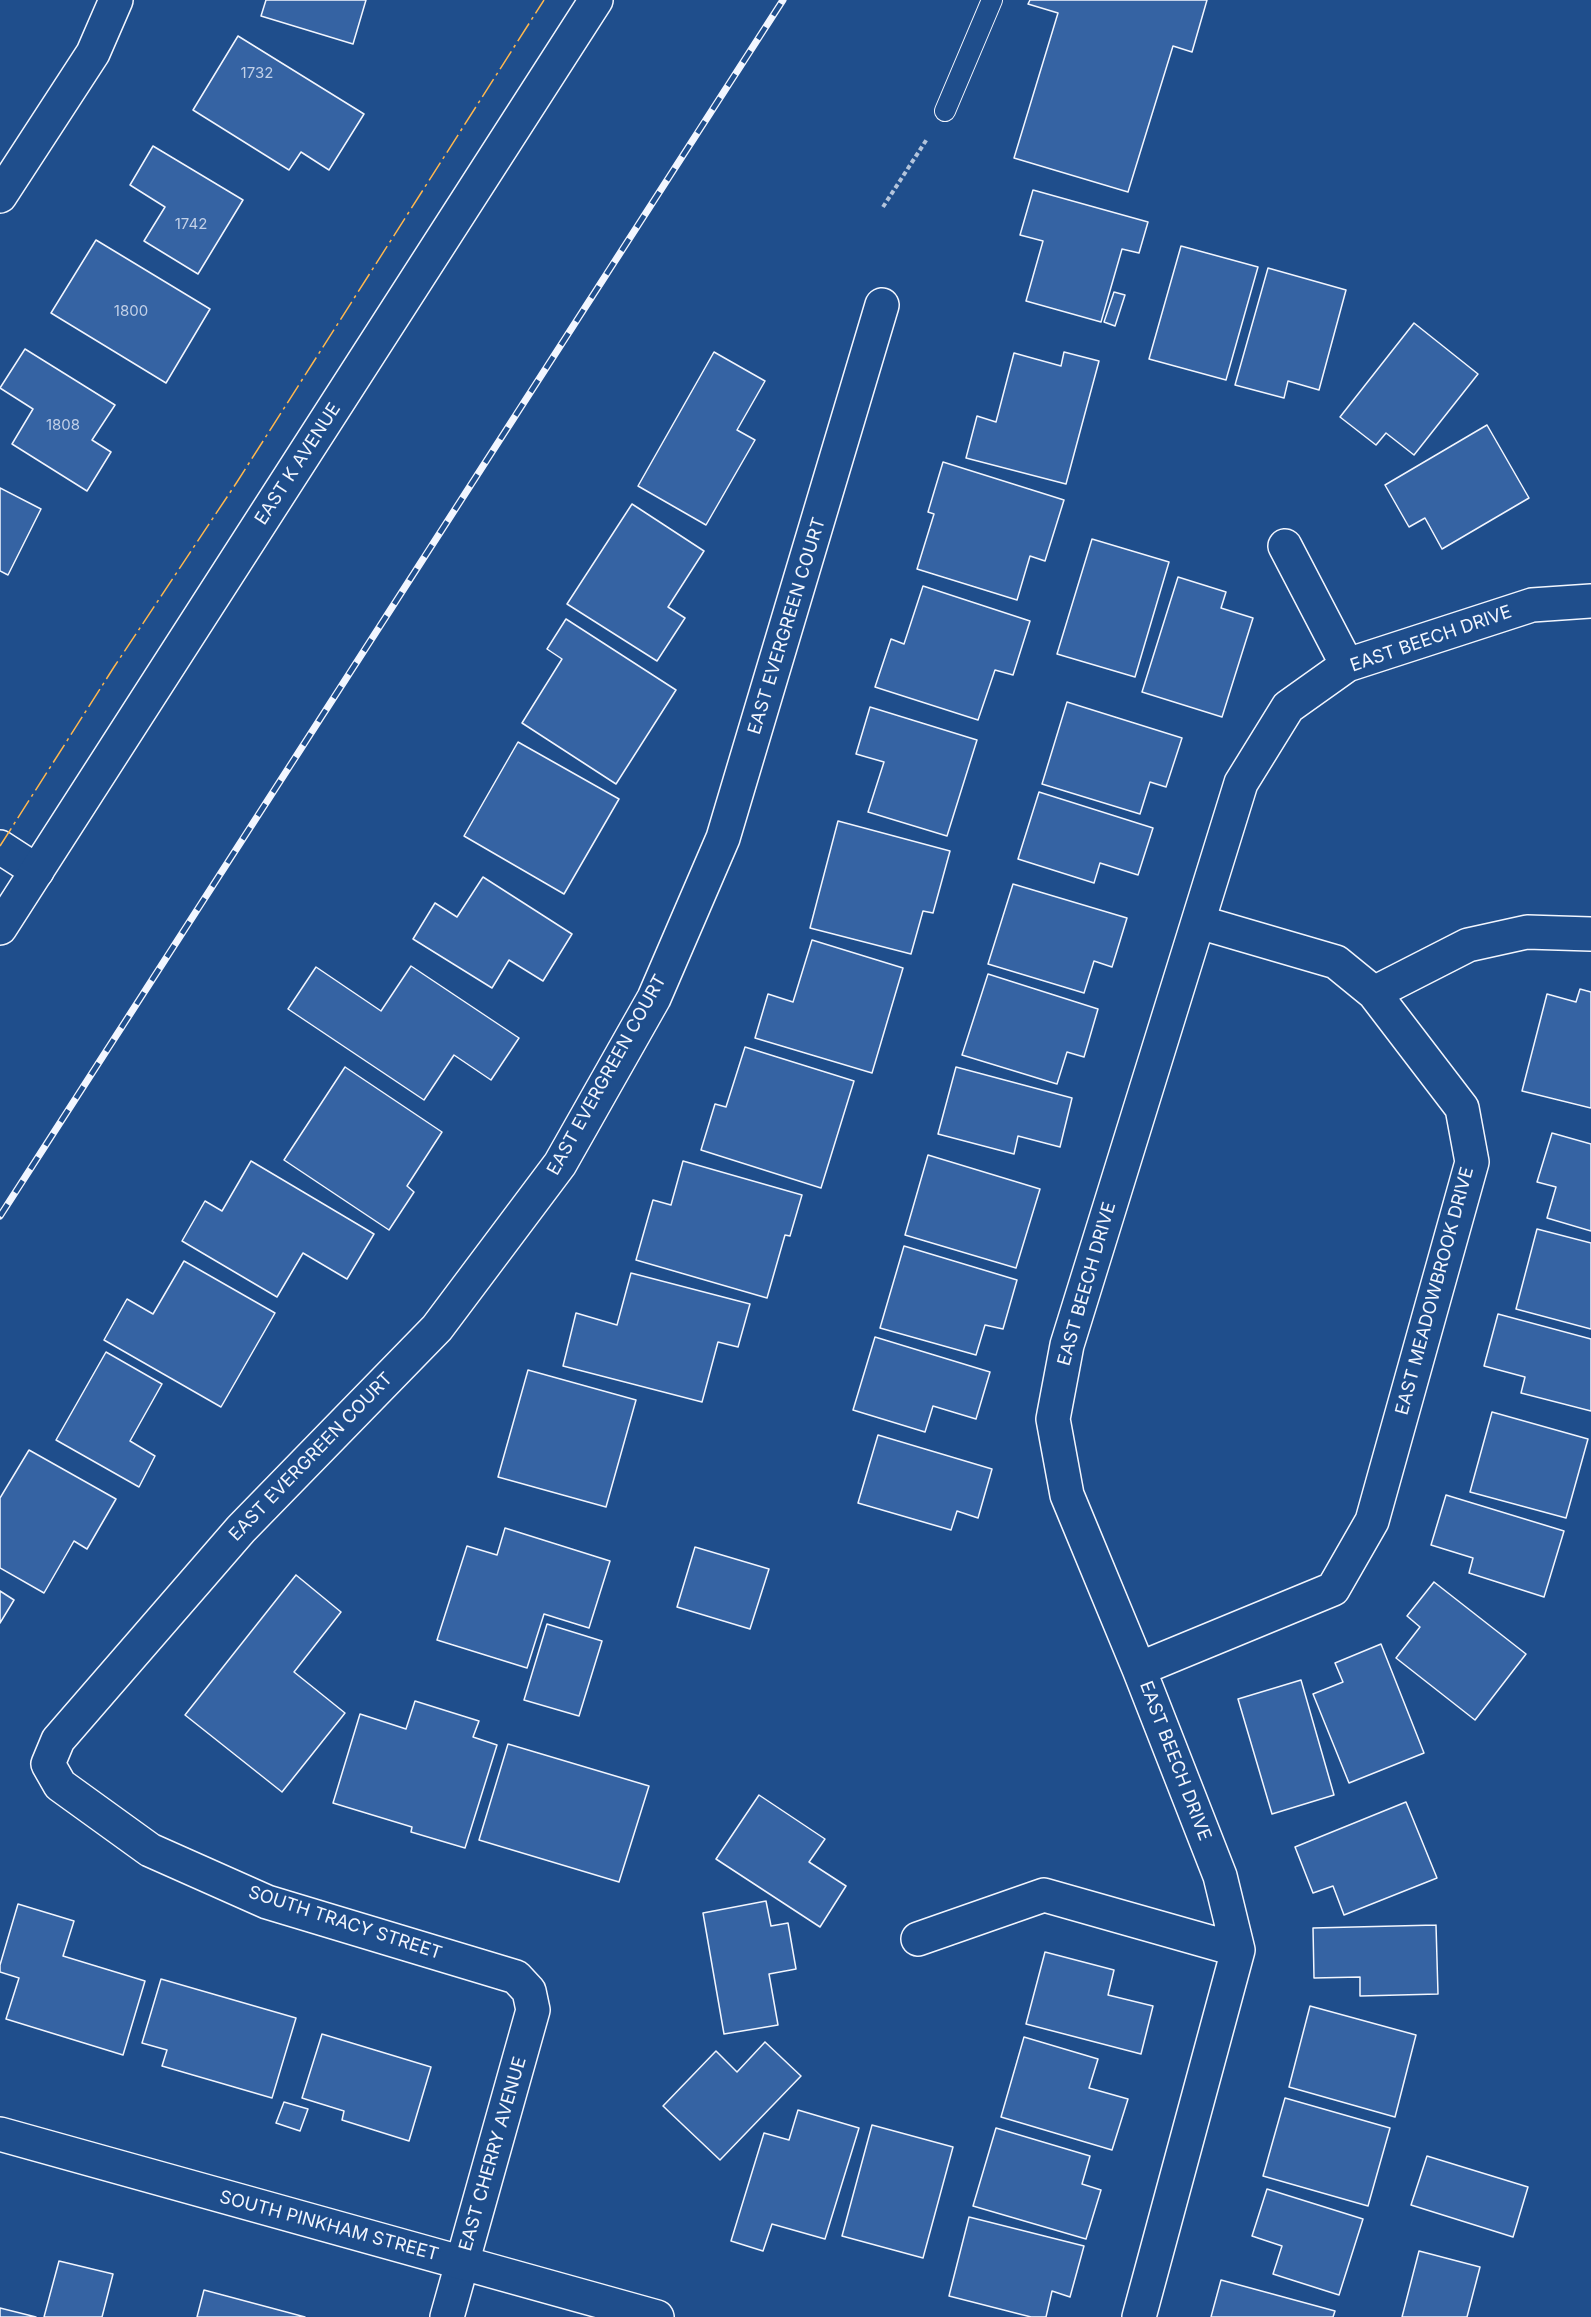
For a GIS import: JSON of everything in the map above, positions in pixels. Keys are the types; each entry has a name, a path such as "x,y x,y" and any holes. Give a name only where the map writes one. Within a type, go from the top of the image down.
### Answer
{"street":[{"path":"0,196 93,53 116,0"},
{"name":"EAST K AVENUE","path":"0,928 596,0"},
{"name":"EAST EVERGREEN COURT","path":"48,1764 58,1740 241,1529 437,1328 560,1164 654,998 723,838 882,305"},
{"path":"1286,546 1347,665"},
{"name":"EAST BEECH DRIVE","path":"1139,2317 1238,1950 1220,1876 1067,1494 1053,1419 1066,1345 1241,783 1287,707 1347,665 1532,605 1591,602"},
{"path":"0,847 37,871"},
{"name":"EAST MEADOWBROOK DRIVE","path":"1139,1669 1333,1589 1372,1521 1472,1162 1462,1108 1374,993 1336,962 1198,922"},
{"path":"1374,993 1468,945 1527,932 1591,934"},
{"name":"SOUTH TRACY STREET","path":"48,1764 60,1785 150,1850 267,1902 516,1977 530,1990"},
{"path":"918,1939 1044,1895 1238,1950"},
{"name":"EAST CHERRY AVENUE","path":"447,2317 532,2010 530,1990"},
{"name":"SOUTH PINKHAM STREET","path":"0,2134 657,2317"}],"lane":[{"path":"945,111 992,0"}],"path":[{"path":"883,207 945,111"}],"building":[{"path":"266,0 366,0 353,44 261,16"},
{"path":"1030,0 1207,0 1192,52 1173,46 1128,192 1014,158 1058,13 1028,4"},
{"path":"238,36 364,114 329,170 301,152 289,170 193,110"},
{"path":"153,146 243,200 198,274 144,241 165,207 130,185"},
{"path":"1033,190 1148,222 1139,253 1122,249 1101,322 1026,301 1043,241 1020,235"},
{"path":"96,240 210,309 166,383 51,313"},
{"path":"1181,246 1258,267 1226,380 1149,359"},
{"path":"1268,268 1346,290 1319,390 1288,381 1284,398 1235,385"},
{"path":"1114,292 1125,295 1115,326 1104,322"},
{"path":"1414,323 1478,374 1414,455 1386,433 1376,445 1340,417"},
{"path":"25,349 115,405 92,440 111,452 87,491 12,444 33,409 0,388"},
{"path":"714,352 765,381 737,430 755,440 706,525 638,486"},
{"path":"1064,352 1099,361 1066,484 966,458 977,416 996,422 1014,353 1061,366"},
{"path":"1487,425 1529,498 1442,549 1425,518 1409,527 1385,485"},
{"path":"943,462 1064,500 1045,561 1030,556 1017,600 917,569 934,514 928,512"},
{"path":"0,488 41,509 8,575 0,571"},
{"path":"632,504 704,551 668,607 685,618 657,661 567,604"},
{"path":"1092,539 1169,562 1135,677 1057,654"},
{"path":"1178,577 1226,592 1221,608 1253,618 1222,717 1142,692"},
{"path":"923,586 1030,621 1013,675 995,670 978,720 875,687 891,639 904,644"},
{"path":"566,619 676,690 616,784 522,723 562,659 547,649"},
{"path":"1067,702 1182,738 1166,787 1150,782 1140,814 1042,784"},
{"path":"870,707 977,740 947,836 868,812 884,762 856,754"},
{"path":"518,742 619,799 564,894 464,836"},
{"path":"1039,792 1153,828 1138,875 1100,863 1094,883 1018,859"},
{"path":"838,821 950,851 933,913 923,911 911,954 810,928"},
{"path":"483,877 572,934 543,981 509,960 492,988 413,939 435,903 457,917"},
{"path":"1013,884 1127,918 1112,967 1094,961 1084,993 988,964"},
{"path":"812,940 903,968 872,1073 755,1038 768,994 793,1002"},
{"path":"411,966 519,1038 491,1080 454,1055 424,1100 288,1009 316,967 381,1011"},
{"path":"988,974 1098,1009 1084,1057 1067,1052 1057,1084 962,1055"},
{"path":"1580,989 1591,992 1591,1108 1522,1091 1547,994 1576,1002"},
{"path":"745,1047 854,1081 821,1188 701,1150 715,1104 726,1107"},
{"path":"345,1067 442,1132 407,1186 414,1192 389,1230 284,1160"},
{"path":"956,1067 1072,1098 1060,1147 1018,1136 1014,1154 938,1134"},
{"path":"1552,1133 1591,1144 1591,1231 1547,1218 1556,1187 1537,1182"},
{"path":"928,1155 1040,1189 1016,1268 905,1235"},
{"path":"251,1161 374,1234 347,1279 303,1253 277,1297 182,1241 205,1201 222,1211"},
{"path":"683,1161 802,1195 790,1236 785,1235 767,1298 636,1260 653,1200 671,1205"},
{"path":"1537,1229 1591,1243 1591,1329 1516,1309"},
{"path":"904,1246 1017,1280 1003,1329 985,1325 976,1355 880,1328"},
{"path":"184,1261 275,1313 221,1407 104,1340 127,1299 153,1314"},
{"path":"631,1273 750,1304 738,1347 718,1342 702,1402 563,1366 576,1313 617,1325"},
{"path":"1498,1314 1591,1339 1591,1411 1521,1393 1525,1377 1484,1366"},
{"path":"875,1337 990,1372 976,1419 933,1406 925,1432 853,1410"},
{"path":"106,1352 162,1384 130,1441 155,1456 139,1487 56,1440"},
{"path":"528,1370 636,1400 606,1507 498,1477"},
{"path":"1492,1412 1588,1439 1566,1518 1470,1492"},
{"path":"878,1435 992,1469 978,1518 957,1511 951,1530 858,1503"},
{"path":"29,1450 116,1499 87,1549 74,1541 44,1593 0,1568 0,1498"},
{"path":"1446,1495 1564,1531 1544,1597 1469,1573 1473,1558 1431,1545"},
{"path":"505,1528 610,1561 589,1628 544,1614 527,1668 437,1640 467,1546 497,1555"},
{"path":"695,1547 769,1569 750,1629 677,1607"},
{"path":"296,1575 341,1612 294,1672 345,1713 282,1792 185,1715"},
{"path":"1434,1582 1526,1654 1475,1720 1396,1658 1420,1627 1407,1616"},
{"path":"0,1591 14,1600 0,1623"},
{"path":"547,1624 602,1641 579,1716 524,1700"},
{"path":"1381,1644 1424,1753 1349,1783 1313,1694 1343,1682 1335,1663"},
{"path":"1301,1680 1334,1795 1272,1814 1238,1699"},
{"path":"415,1701 479,1721 473,1737 497,1745 465,1848 411,1832 412,1827 333,1803 360,1714 406,1729"},
{"path":"508,1744 649,1786 619,1882 479,1840"},
{"path":"759,1795 825,1839 809,1862 846,1886 820,1927 716,1859"},
{"path":"1406,1802 1437,1878 1344,1915 1333,1886 1313,1893 1295,1847"},
{"path":"766,1901 771,1926 788,1923 796,1969 769,1974 778,2025 724,2034 703,1913"},
{"path":"18,1904 74,1921 63,1956 145,1981 123,2055 6,2019 19,1978 0,1972 0,1965"},
{"path":"1436,1925 1438,1994 1360,1996 1360,1977 1314,1978 1313,1928"},
{"path":"1045,1952 1114,1970 1108,1995 1153,2006 1141,2054 1026,2024"},
{"path":"161,1979 296,2018 272,2098 162,2066 167,2050 142,2043"},
{"path":"1310,2006 1416,2035 1395,2117 1289,2087"},
{"path":"322,2034 431,2067 409,2141 342,2120 344,2111 302,2098"},
{"path":"1024,2037 1098,2059 1089,2088 1128,2099 1112,2150 1001,2117"},
{"path":"765,2042 801,2076 720,2160 663,2106 716,2051 737,2072"},
{"path":"1285,2098 1390,2128 1368,2206 1263,2176"},
{"path":"284,2102 308,2109 300,2131 276,2123"},
{"path":"798,2110 859,2128 825,2239 772,2224 763,2251 731,2241 764,2133 789,2140"},
{"path":"872,2125 953,2147 923,2258 842,2236"},
{"path":"996,2128 1090,2156 1082,2184 1101,2190 1086,2239 973,2206"},
{"path":"1427,2156 1528,2187 1513,2237 1411,2205"},
{"path":"1267,2189 1363,2219 1339,2295 1273,2274 1282,2246 1252,2236"},
{"path":"969,2217 1084,2246 1070,2297 1052,2291 1046,2317 1031,2317 949,2296"},
{"path":"1419,2251 1480,2267 1467,2317 1402,2317"},
{"path":"59,2261 113,2274 102,2317 44,2317"},
{"path":"1221,2280 1335,2311 1333,2317 1211,2317"},
{"path":"204,2290 305,2317 197,2317"},
{"path":"0,2308 36,2317 0,2317"}],"railway":[{"path":"0,1216 783,0"}],"power":[{"path":"0,846 114,667 237,482 544,0"}]}
